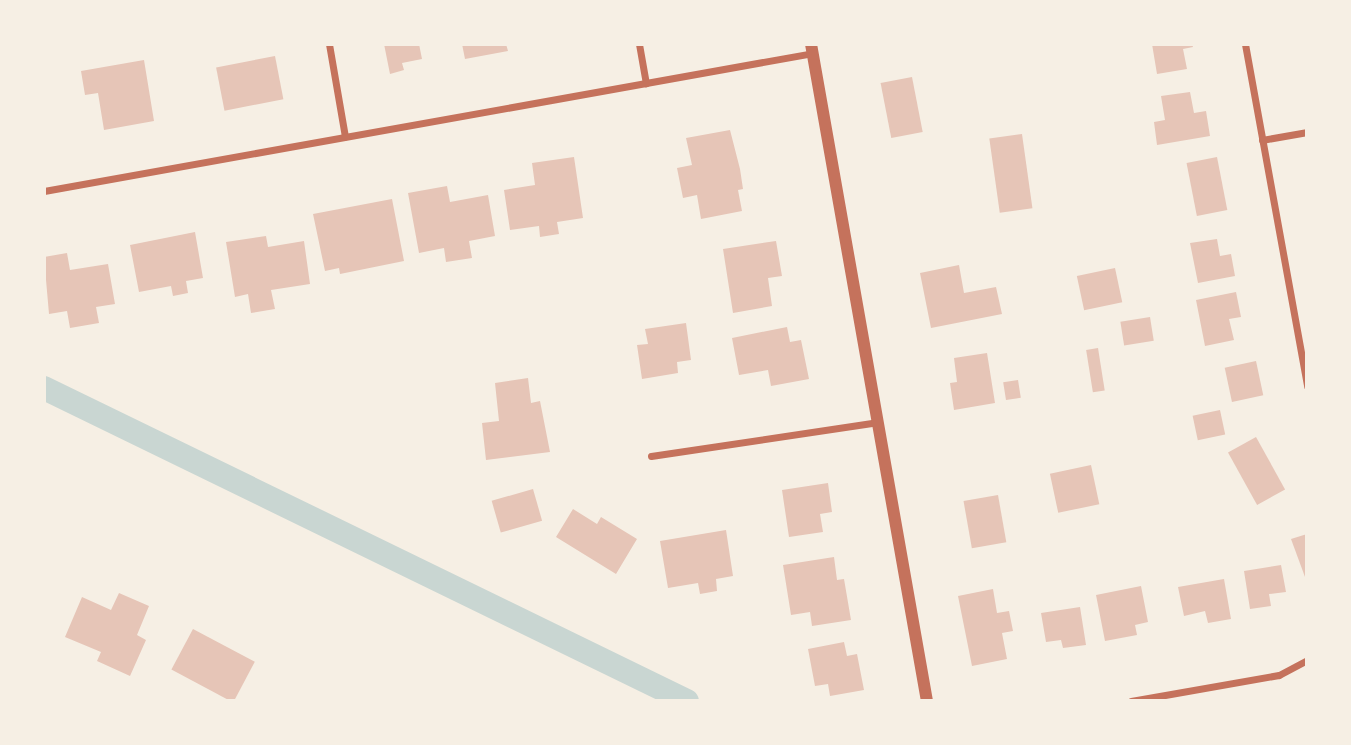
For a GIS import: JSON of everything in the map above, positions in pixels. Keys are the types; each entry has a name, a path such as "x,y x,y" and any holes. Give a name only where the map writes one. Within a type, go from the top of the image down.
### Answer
{"street":[{"path":"329,44 345,137"},
{"path":"639,44 646,83"},
{"path":"1244,44 1307,386"},
{"path":"44,191 646,83 812,48 927,701"},
{"path":"1262,140 1307,132"},
{"path":"651,456 878,422"},
{"path":"1131,701 1279,675 1307,660"}],"building":[{"path":"384,44 419,44 422,59 402,63 404,70 390,74"},
{"path":"462,44 506,44 508,51 465,59"},
{"path":"1152,44 1192,44 1193,47 1183,49 1187,69 1157,74"},
{"path":"275,56 283,99 224,111 216,67"},
{"path":"144,60 154,121 104,130 98,93 85,95 81,71"},
{"path":"912,77 923,132 891,138 881,83"},
{"path":"1190,92 1194,113 1206,111 1210,136 1157,145 1154,122 1165,120 1161,96"},
{"path":"730,130 743,189 738,190 742,211 701,219 697,195 683,198 677,168 692,165 686,138"},
{"path":"1022,134 1032,208 1000,213 989,139"},
{"path":"574,157 583,218 557,222 559,234 540,237 539,226 510,230 504,190 535,185 532,163"},
{"path":"1217,157 1227,210 1197,216 1187,163"},
{"path":"447,186 450,202 488,195 495,236 469,241 472,258 446,262 444,248 419,253 408,193"},
{"path":"392,199 404,261 340,274 339,268 325,271 313,214"},
{"path":"195,232 203,278 186,281 188,293 173,296 171,286 139,292 130,245"},
{"path":"266,236 268,247 304,241 310,284 271,290 275,309 251,313 248,294 235,297 226,242"},
{"path":"1217,239 1220,256 1231,254 1235,276 1198,283 1190,243"},
{"path":"776,241 782,276 768,278 772,306 733,313 723,249"},
{"path":"67,253 70,270 108,264 115,304 96,307 99,323 70,328 67,311 49,314 44,257"},
{"path":"959,265 964,293 996,287 1002,314 931,328 920,273"},
{"path":"1115,268 1122,302 1084,310 1077,276"},
{"path":"1236,292 1241,317 1229,319 1234,340 1205,346 1196,300"},
{"path":"1150,317 1154,341 1124,345 1120,322"},
{"path":"686,323 691,360 677,362 678,373 642,379 637,345 648,344 645,329"},
{"path":"787,327 790,342 801,340 809,379 771,386 768,370 739,375 732,338"},
{"path":"1098,348 1105,390 1093,392 1086,350"},
{"path":"987,353 995,403 954,410 950,383 957,382 954,358"},
{"path":"1256,361 1263,395 1232,402 1225,368"},
{"path":"528,378 531,403 540,401 550,452 486,460 482,423 499,421 495,383"},
{"path":"1018,380 1021,398 1006,400 1003,382"},
{"path":"1220,410 1225,434 1198,440 1193,416"},
{"path":"1256,437 1285,489 1257,505 1228,453"},
{"path":"1091,465 1099,504 1058,513 1050,474"},
{"path":"828,483 832,512 820,514 823,532 789,537 782,490"},
{"path":"533,489 542,521 501,533 492,501"},
{"path":"998,495 1006,542 972,548 964,501"},
{"path":"573,509 597,524 601,517 637,539 616,574 556,537"},
{"path":"726,530 733,576 716,579 717,591 700,594 698,583 668,588 660,541"},
{"path":"1307,534 1307,576 1305,577 1291,539"},
{"path":"834,557 837,580 844,579 851,620 812,626 810,612 791,615 783,565"},
{"path":"1281,565 1286,592 1269,594 1271,606 1250,609 1244,571"},
{"path":"1224,579 1231,619 1208,623 1205,611 1184,616 1178,587"},
{"path":"1141,586 1148,622 1135,625 1137,635 1105,641 1096,595"},
{"path":"993,589 997,613 1009,611 1013,631 1002,633 1007,659 972,666 958,596"},
{"path":"119,593 149,606 137,635 146,640 130,676 97,661 101,652 65,637 82,597 111,610"},
{"path":"1080,607 1086,645 1063,648 1061,640 1046,642 1041,613"},
{"path":"193,629 255,662 234,701 171,670"},
{"path":"844,642 847,656 857,654 864,690 830,696 828,684 815,686 808,649"}],"waterway":[{"path":"44,388 687,701"}]}
